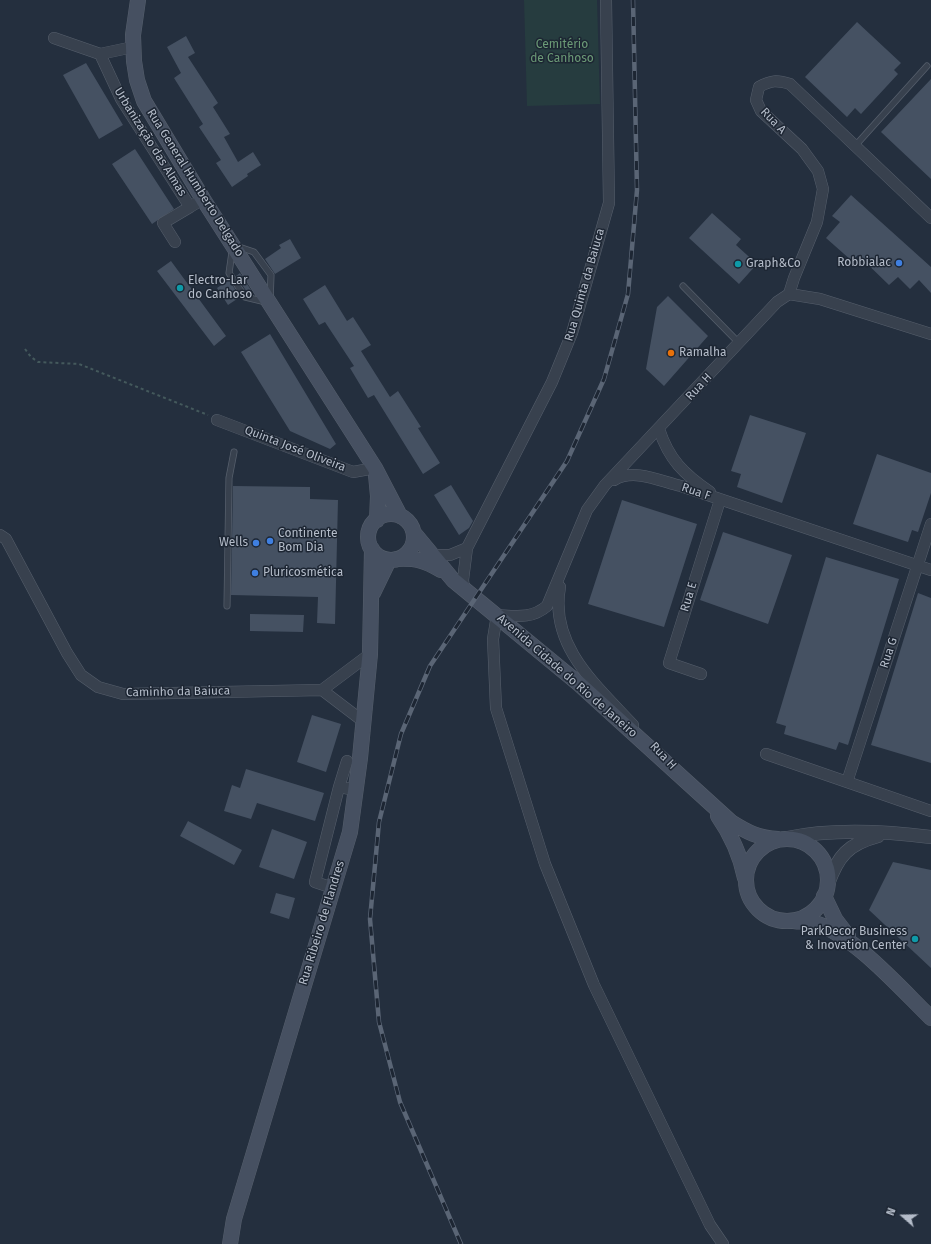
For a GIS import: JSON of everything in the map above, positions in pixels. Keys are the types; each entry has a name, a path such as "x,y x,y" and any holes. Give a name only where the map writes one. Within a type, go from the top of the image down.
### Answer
{"main road":[{"name":"Rua General Humberto Delgado","path":"138,1 133,36 133,48 137,80 144,101 203,199 375,468 400,516"},
{"name":"Rua Ribeiro de Flandres","path":"230,1244 234,1219 350,832 364,722 370,654 372,549 370,543 370,530 377,520 378,496 375,468"},
{"path":"377,520 388,515 400,516 411,526 414,533 447,574"},
{"name":"Rua Ribeiro de Flandres","path":"372,594 392,560 402,557 412,547 414,533"},
{"path":"372,549 376,554 392,560 410,558 425,561 447,574"},
{"name":"Avenida Cidade do Rio de Janeiro","path":"447,574 578,683 731,822 746,832 763,839 783,839"},
{"name":"Avenida Cidade do Rio de Janeiro","path":"685,780 718,817 734,840 742,860 745,880"},
{"path":"859,949 835,919 826,890 827,870 822,858 813,848 801,841 783,839 765,845 754,854 748,866 745,880 748,894 754,906 765,915 778,920 814,923 836,932 859,949 931,1018"},
{"path":"791,921 805,917 816,908 826,890"}],"street":[{"name":"Rua Quinta da Baiuca","path":"464,589 463,580 467,548 552,382 572,333 609,202 606,0"},
{"path":"54,38 100,54 133,48"},
{"name":"Urbanização das Almas","path":"100,54 121,99 190,207"},
{"name":"Rua A","path":"789,294 817,222 823,189 818,171 802,149 761,111 756,100 759,87 768,81 773,80 790,84 931,218"},
{"name":"Urbanização das Almas","path":"175,242 163,223 203,199"},
{"path":"789,294 820,299 931,334"},
{"name":"Rua H","path":"497,615 528,616 540,613 548,606 587,510 605,485 660,429 777,302 789,294"},
{"name":"Quinta José Oliveira","path":"217,420 353,472 375,468"},
{"name":"Rua F","path":"660,429 666,449 678,465 697,483 720,500"},
{"name":"Rua F","path":"605,485 624,474 639,475 720,500"},
{"path":"720,500 931,570"},
{"name":"Rua E","path":"700,674 669,662 720,500"},
{"name":"Rua G","path":"847,782 931,524"},
{"name":"Caminho da Baiuca","path":"0,535 6,539 67,654 81,675 98,688 123,694 322,690"},
{"path":"432,555 450,555 467,548"},
{"name":"Rua H","path":"564,569 559,595 559,618 565,641 573,656 585,673 685,780"},
{"path":"497,615 493,639 496,708 545,864 594,985 710,1225 723,1244"},
{"path":"364,722 322,690 370,654"},
{"path":"766,754 931,811"},
{"path":"333,888 315,882 347,761"},
{"path":"339,787 356,790"},
{"path":"783,839 813,833 899,833 931,838"},
{"path":"826,890 835,864 846,851 859,842 877,836 899,833"}],"lane":[{"path":"855,146 927,66"},
{"path":"683,286 740,343"},
{"path":"227,606 229,478 234,452"}],"path":[{"path":"25,349 31,357 38,362 79,364 206,413 217,420"}],"green space":[{"name":"Cemitério de Canhoso","path":"524,0 597,0 600,104 527,106"}],"building":[{"path":"857,22 901,63 894,70 898,74 861,114 855,108 847,117 805,77"},
{"path":"186,36 195,53 188,57 218,103 213,107 230,134 224,137 238,162 253,152 261,165 247,174 248,176 232,187 216,163 221,160 199,127 203,124 174,78 181,73 167,47"},
{"path":"86,63 123,125 99,139 63,75"},
{"path":"931,79 931,179 881,132"},
{"path":"135,149 174,209 152,224 112,164"},
{"path":"851,195 931,267 931,293 919,280 910,289 898,277 889,285 858,255 852,261 826,238 840,222 832,216"},
{"path":"712,213 741,239 736,245 757,264 739,284 689,238"},
{"path":"290,239 301,258 275,274 265,259 281,248 279,245"},
{"path":"171,261 226,336 214,346 157,271"},
{"path":"240,273 251,290 247,292 236,276"},
{"path":"229,280 240,297 228,305 217,288"},
{"path":"325,285 347,321 353,317 371,345 361,351 390,397 398,391 421,427 418,428 440,463 423,474 374,395 368,398 350,368 354,366 325,322 319,325 303,299"},
{"name":"Ramalha","path":"668,296 708,336 664,386 646,369 657,307"},
{"path":"270,334 336,444 330,449 290,431 241,352"},
{"path":"750,415 806,433 782,503 737,487 741,474 731,471"},
{"path":"877,454 931,473 931,493 918,532 912,530 908,542 853,524"},
{"path":"451,485 473,521 469,528 459,535 434,495"},
{"name":"Continente Bom Dia","path":"233,486 310,487 310,499 338,500 335,624 317,623 318,597 231,595"},
{"path":"622,500 697,524 664,627 588,604"},
{"path":"723,532 792,555 768,624 700,600"},
{"path":"826,557 899,579 848,745 839,742 836,750 784,734 786,726 776,723"},
{"path":"918,593 931,598 931,763 871,745"},
{"path":"250,614 304,615 303,632 250,631"},
{"path":"312,715 341,724 326,772 297,762"},
{"path":"246,769 324,793 315,821 257,803 251,819 224,811 232,785 240,788"},
{"path":"188,821 242,850 234,865 180,836"},
{"path":"272,829 307,842 294,879 259,867"},
{"name":"ParkDecor Business & Inovation Center","path":"893,862 931,870 931,968 869,910"},
{"path":"276,893 295,898 289,919 270,913"}],"railway":[{"path":"461,1244 400,1102 379,1022 370,919 379,822 401,734 430,666 567,461 604,379 628,294 637,190 633,0"}],"place":[{"name":"Robbialac","path":"899,263"},
{"name":"Graph&Co","path":"738,264"},
{"name":"Electro-Lar do Canhoso","path":"180,288"},
{"name":"Ramalha","path":"671,353"},
{"name":"Continente Bom Dia","path":"270,541"},
{"name":"Wells","path":"256,543"},
{"name":"Pluricosmética","path":"255,573"},
{"name":"ParkDecor Business & Inovation Center","path":"915,939"}]}
